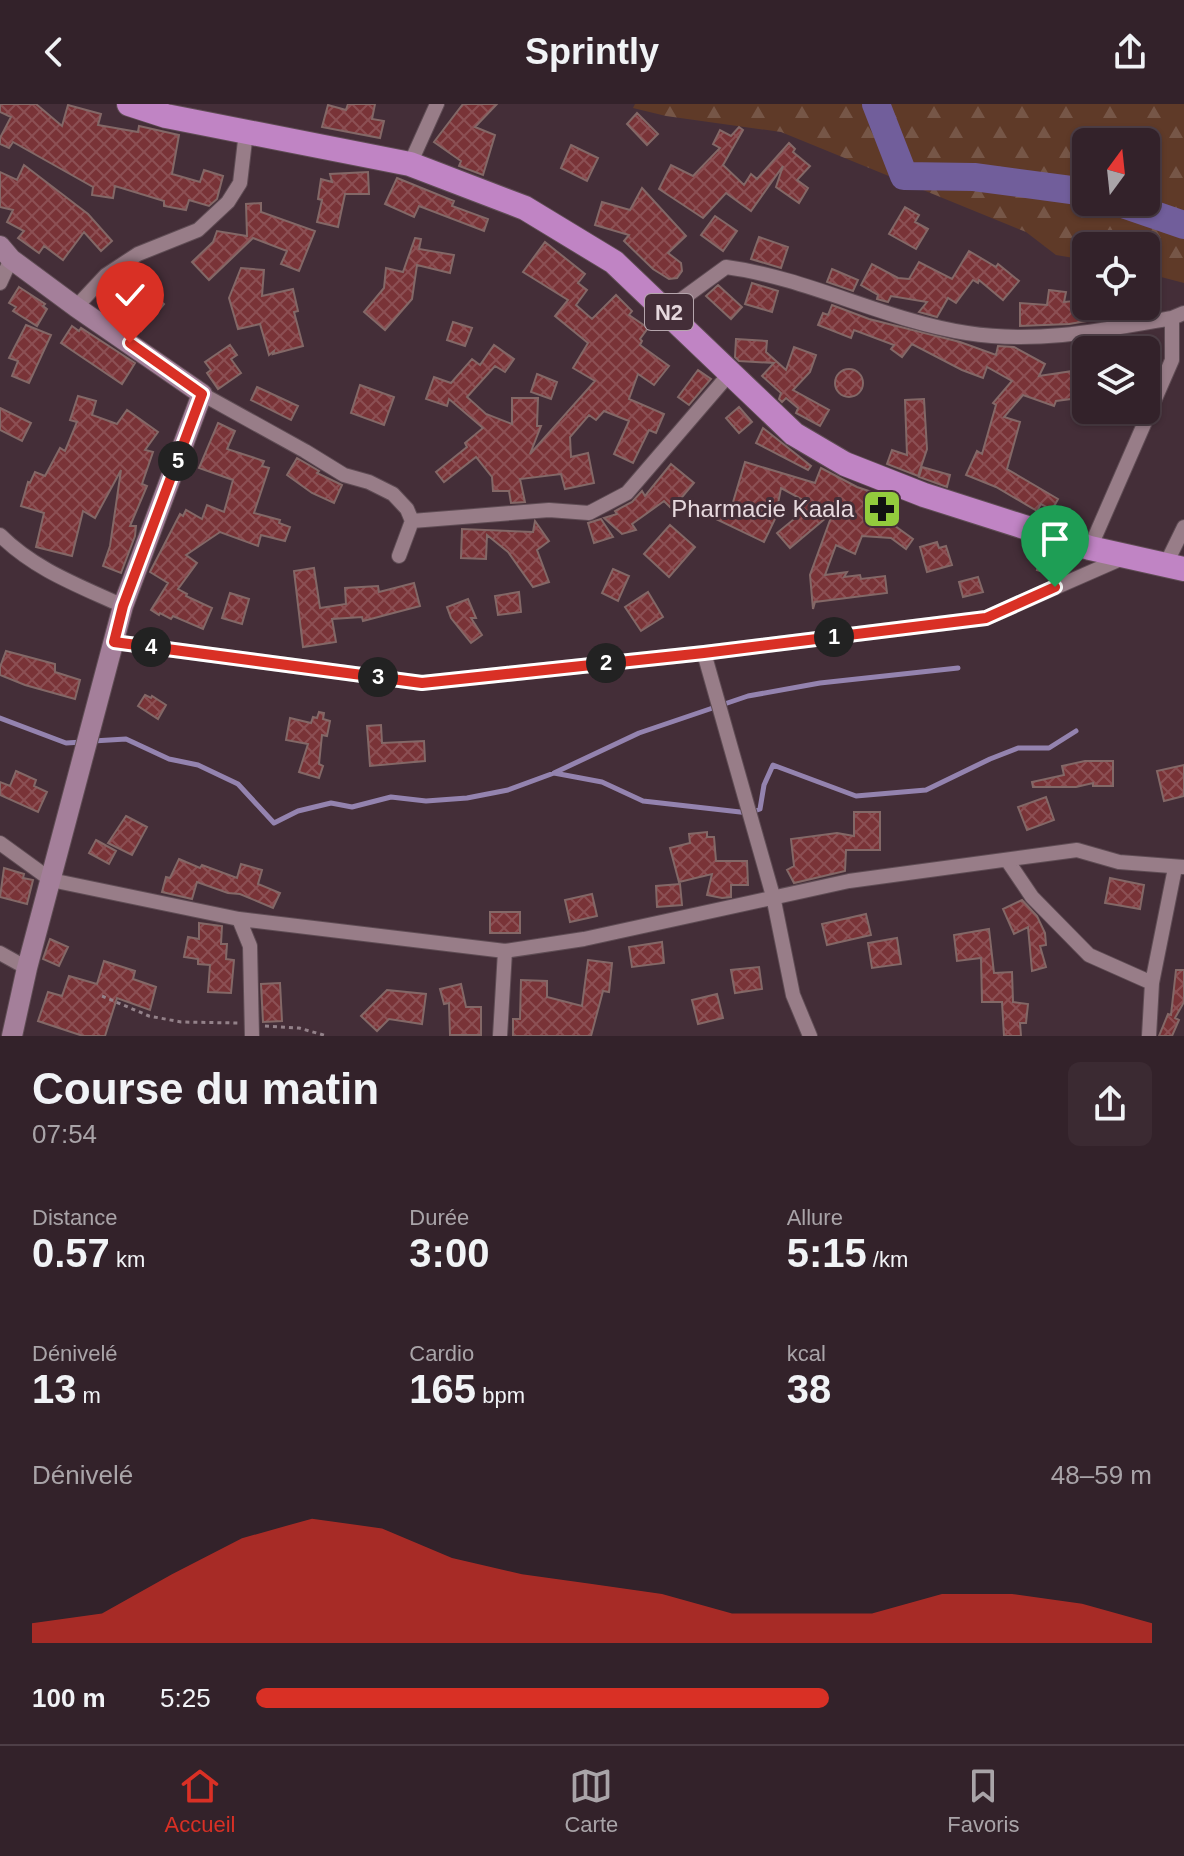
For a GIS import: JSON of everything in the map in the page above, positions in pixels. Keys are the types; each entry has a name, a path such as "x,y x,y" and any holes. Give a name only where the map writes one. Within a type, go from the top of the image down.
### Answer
{"highway":[{"name":"N2","path":"129,104 166,116 410,164 525,208 614,262 794,434 845,464 924,495 1090,548 1175,568"}],"street":[{"path":"410,164 437,104"},
{"path":"76,307 106,275 138,254 198,230 228,202 240,183 246,132"},
{"path":"0,283 6,252 76,307 202,394 344,475 369,482 393,494 407,509 412,521 399,556"},
{"path":"667,310 726,267 752,270 881,311 966,333 1036,338 1082,334 1178,316 1172,360 1090,548"},
{"path":"412,521 549,510 589,513 627,493 731,372"},
{"path":"12,1036 57,851 123,606 202,394"},
{"path":"1175,568 1184,527"},
{"path":"0,535 18,553 43,569 123,606"},
{"path":"112,651 422,683 704,653 986,618 1125,557"},
{"path":"704,653 773,896 793,995 810,1036"},
{"path":"0,843 51,880 239,919 505,951 584,939 773,896 865,879 1077,850 1119,862 1180,868 1152,983 1149,1036"},
{"path":"1007,860 1032,897 1089,955 1152,983"},
{"path":"239,919 250,946 253,1030"},
{"path":"500,1036 505,951"},
{"path":"0,953 27,968"}],"path":[{"path":"102,996 149,1016 181,1022 253,1030 299,1028 327,1036"}],"green space":[{"path":"635,104 1184,104 1184,283 1160,277 1160,232 1072,232 1072,258 1056,255 1026,232 781,132 666,116 633,108"}],"building":[{"path":"0,104 36,104 62,126 68,105 101,114 98,125 138,132 139,126 179,135 172,174 200,182 204,170 223,176 217,199 209,206 189,200 186,210 164,206 164,201 115,186 113,198 92,195 93,187 13,142 9,148 0,144 11,117 0,112"},
{"path":"348,104 375,104 372,119 384,121 380,138 322,127 328,105 346,110"},
{"path":"463,104 497,104 475,127 495,135 483,175 459,166 461,161 434,142"},
{"path":"637,113 658,134 647,145 627,124"},
{"path":"739,127 743,130 723,165 744,185 751,174 757,179 789,143 795,149 793,152 810,166 797,180 808,188 799,203 776,187 783,166 751,211 726,193 703,218 659,189 671,165 693,176 720,148 713,144 720,130 731,136"},
{"path":"571,145 598,158 587,181 561,168"},
{"path":"24,165 88,214 112,241 101,251 84,232 63,260 44,246 39,253 18,238 24,231 7,222 13,210 0,207 0,172 17,180"},
{"path":"368,172 369,194 345,194 338,227 317,222 322,200 318,199 321,179 332,182 330,174"},
{"path":"397,178 454,201 452,206 488,219 484,231 419,206 414,217 385,204"},
{"path":"642,188 686,236 668,253 681,263 682,271 677,278 669,279 653,269 624,241 629,235 595,225 602,202 630,210"},
{"path":"261,203 261,212 315,231 299,271 281,264 287,251 253,238 209,280 192,262 213,242 217,231 247,236 246,204"},
{"path":"905,207 919,215 915,222 928,229 916,249 889,234"},
{"path":"715,216 737,231 723,251 701,235"},
{"path":"759,237 788,247 781,268 751,259"},
{"path":"415,238 421,239 419,249 454,255 450,273 417,265 412,299 385,330 364,312 384,288 386,268 403,272"},
{"path":"545,242 585,274 578,283 587,290 576,305 592,319 616,295 632,311 629,315 648,328 640,339 640,345 669,366 654,385 638,374 629,399 664,414 656,433 649,430 633,463 614,454 629,421 604,411 596,420 589,415 570,437 571,457 588,453 594,483 565,489 561,474 520,479 525,502 511,503 509,491 493,491 492,477 476,457 444,482 436,472 467,447 465,443 483,428 449,399 447,406 426,399 434,377 451,383 472,359 480,365 494,345 514,359 505,372 495,366 467,397 486,414 512,424 512,398 538,398 537,426 541,426 530,454 595,381 573,368 588,343 555,316 568,300 523,272"},
{"path":"969,251 996,267 998,264 1019,281 1003,300 979,280 978,283 973,280 956,303 948,298 937,317 919,312 927,302 891,296 888,302 877,299 878,295 861,285 872,264 898,278 909,279 919,262 952,279"},
{"path":"241,268 264,270 262,296 293,289 298,311 294,312 303,346 273,354 274,351 269,355 260,324 238,329 229,298"},
{"path":"832,269 858,280 853,291 827,282"},
{"path":"113,282 139,301 148,290 164,304 141,331 99,297"},
{"path":"752,283 778,291 772,312 745,304"},
{"path":"718,285 742,307 731,319 706,296"},
{"path":"19,287 45,304 43,306 47,309 37,326 13,311 16,307 9,303"},
{"path":"1049,290 1066,292 1064,302 1072,301 1072,320 1093,320 1020,326 1020,303 1047,305"},
{"path":"832,305 869,319 960,342 996,355 998,346 1014,347 1045,364 1039,376 1072,371 1072,399 1056,401 1054,406 1023,395 1004,417 1020,422 1007,469 1058,499 1052,510 1041,504 1037,511 996,487 966,475 977,451 982,454 996,405 993,403 1012,381 987,367 983,378 912,344 902,357 891,349 894,345 854,330 851,338 818,325 823,313 828,315"},
{"path":"453,322 472,328 465,346 447,340"},
{"path":"26,325 51,335 29,383 12,376 18,361 9,358"},
{"path":"72,326 79,331 81,328 135,363 122,384 61,343"},
{"path":"736,339 767,341 766,352 786,370 794,347 816,355 810,372 793,390 829,410 820,426 796,413 798,408 786,398 782,402 779,399 781,393 762,376 774,363 739,361 735,357"},
{"path":"230,345 237,355 231,359 241,373 218,389 207,373 211,370 205,362"},
{"path":"849,369 859,373 863,383 859,393 849,397 839,393 835,383 839,373"},
{"path":"698,370 711,379 689,405 678,397"},
{"path":"537,374 557,382 551,399 531,392"},
{"path":"360,385 394,397 384,425 351,413"},
{"path":"257,387 298,406 291,420 251,400"},
{"path":"78,396 96,401 92,415 117,424 127,410 158,432 145,450 153,452 142,484 147,486 130,526 136,526 135,536 121,573 103,566 110,546 121,470 95,518 83,511 72,556 36,547 44,513 21,506 28,482 35,472 45,476 60,448 65,451 77,422 70,420"},
{"path":"924,399 927,449 918,476 887,464 892,450 907,455 905,400"},
{"path":"739,407 752,422 739,433 726,418"},
{"path":"0,408 31,423 22,441 0,430"},
{"path":"218,423 235,431 227,449 264,461 262,466 269,468 254,513 280,520 279,523 290,527 285,541 261,535 258,546 220,532 186,555 197,563 178,589 212,608 203,629 151,610 168,583 150,572 180,514 183,516 186,510 202,519 207,505 224,512 233,480 199,468"},
{"path":"763,428 811,466 808,470 756,443"},
{"path":"297,458 319,471 317,473 342,485 334,503 312,493 287,475"},
{"path":"745,462 815,483 821,468 857,487 898,501 891,523 913,539 906,549 891,538 862,536 855,554 836,545 825,575 847,572 844,577 860,575 861,579 885,576 887,593 815,602 813,609 810,575 833,512 790,548 777,533 799,515 805,501 781,488 775,519 764,542 716,519 722,505 731,509"},
{"path":"671,464 694,483 672,509 664,501 632,524 636,530 622,534 604,518 617,514 615,511 632,502 642,491 645,496"},
{"path":"922,467 950,475 947,487 919,477"},
{"path":"601,519 613,537 594,543 588,523"},
{"path":"535,521 549,541 537,550 549,582 533,587 508,552 487,535 486,559 461,558 462,529 533,532"},
{"path":"670,525 695,547 669,577 644,554"},
{"path":"937,542 939,548 946,546 952,565 927,572 920,547"},
{"path":"1043,551 1063,556 1058,576 1037,570"},
{"path":"314,568 320,608 346,604 345,588 378,586 379,592 414,583 420,606 363,621 362,617 332,619 336,642 303,647 294,571"},
{"path":"613,569 629,576 618,601 602,593"},
{"path":"978,577 983,592 963,597 959,582"},
{"path":"519,592 521,612 498,615 495,596"},
{"path":"648,592 663,617 641,631 625,607"},
{"path":"230,593 249,599 242,624 222,618"},
{"path":"468,599 476,618 471,618 482,635 471,643 451,618 447,607"},
{"path":"6,651 55,664 55,672 80,680 75,699 0,675"},
{"path":"145,695 166,705 158,719 138,706"},
{"path":"319,712 324,713 323,719 330,721 327,736 322,735 319,764 323,766 319,778 299,772 308,744 286,740 290,718 311,723"},
{"path":"381,725 382,743 424,741 425,761 370,766 367,726"},
{"path":"1085,761 1113,761 1113,786 1093,786 1093,783 1076,787 1033,787 1032,782 1064,775 1062,766"},
{"path":"1184,765 1184,796 1164,801 1157,771"},
{"path":"16,771 36,780 34,786 47,792 38,812 0,795 0,782 10,786"},
{"path":"1046,797 1054,820 1027,830 1018,807"},
{"path":"854,812 880,812 880,850 846,850 845,871 794,883 787,870 794,866 791,839 837,833 854,836"},
{"path":"126,816 147,827 132,855 108,843"},
{"path":"707,832 707,837 714,837 716,861 747,861 748,885 731,885 731,897 707,895 712,874 679,882 670,848 690,843 689,834"},
{"path":"96,840 116,851 109,864 89,853"},
{"path":"179,859 237,878 241,864 262,870 258,884 280,893 273,908 240,894 197,882 192,899 162,892 166,877 170,878"},
{"path":"4,868 33,880 27,904 0,897"},
{"path":"1110,878 1144,885 1140,909 1105,903"},
{"path":"680,884 682,905 657,907 656,886"},
{"path":"592,894 597,916 570,922 565,900"},
{"path":"1022,900 1037,916 1045,933 1046,945 1040,946 1046,967 1032,971 1028,927 1014,934 1003,909"},
{"path":"490,912 520,912 520,933 490,933"},
{"path":"866,914 871,935 827,945 822,924"},
{"path":"199,923 222,926 221,944 227,944 226,959 234,960 231,993 208,992 210,965 198,964 198,959 184,957 188,937 199,939"},
{"path":"989,929 994,973 1012,972 1013,1002 1028,1004 1026,1023 1020,1023 1021,1036 1004,1036 1002,1002 982,1002 981,958 957,961 954,935"},
{"path":"897,938 901,964 872,968 868,943"},
{"path":"50,939 68,947 59,966 43,959"},
{"path":"662,942 664,963 632,967 629,947"},
{"path":"588,960 612,963 609,992 603,991 591,1036 513,1036 513,1019 520,1019 521,980 547,981 547,997 582,1006"},
{"path":"104,961 135,971 133,979 156,987 150,1010 117,998 105,1036 83,1036 38,1021 48,992 62,996 69,976 97,984"},
{"path":"759,967 762,989 735,993 731,970"},
{"path":"1176,970 1184,970 1184,1002 1175,1018 1179,1020 1172,1036 1159,1036 1168,1014 1171,1015"},
{"path":"280,983 282,1021 263,1022 261,984"},
{"path":"461,984 466,1007 481,1007 481,1035 450,1035 449,1003 444,1004 440,989"},
{"path":"387,990 426,994 422,1024 389,1019 377,1031 361,1016"},
{"path":"717,994 723,1018 698,1024 692,1000"}],"waterway":[{"path":"876,104 904,176 974,177 1072,190"},
{"path":"1158,216 1184,225"},
{"path":"93,741 126,739 169,759 198,765 238,784 274,823 298,811 331,803 352,807 391,797 426,801 467,798 508,790 554,773 639,733 748,696 820,683 958,668"},
{"path":"0,718 66,743 83,742"},
{"path":"554,773 602,782 643,801 749,813 760,809 764,785 773,765 856,796 926,790 1018,748 1049,748 1076,731"}],"place":[{"name":"Pharmacie Kaala","path":"882,509"}],"route":[{"path":"130,343 202,394 123,606 114,642 422,683 704,653 986,618 1055,587"}]}
